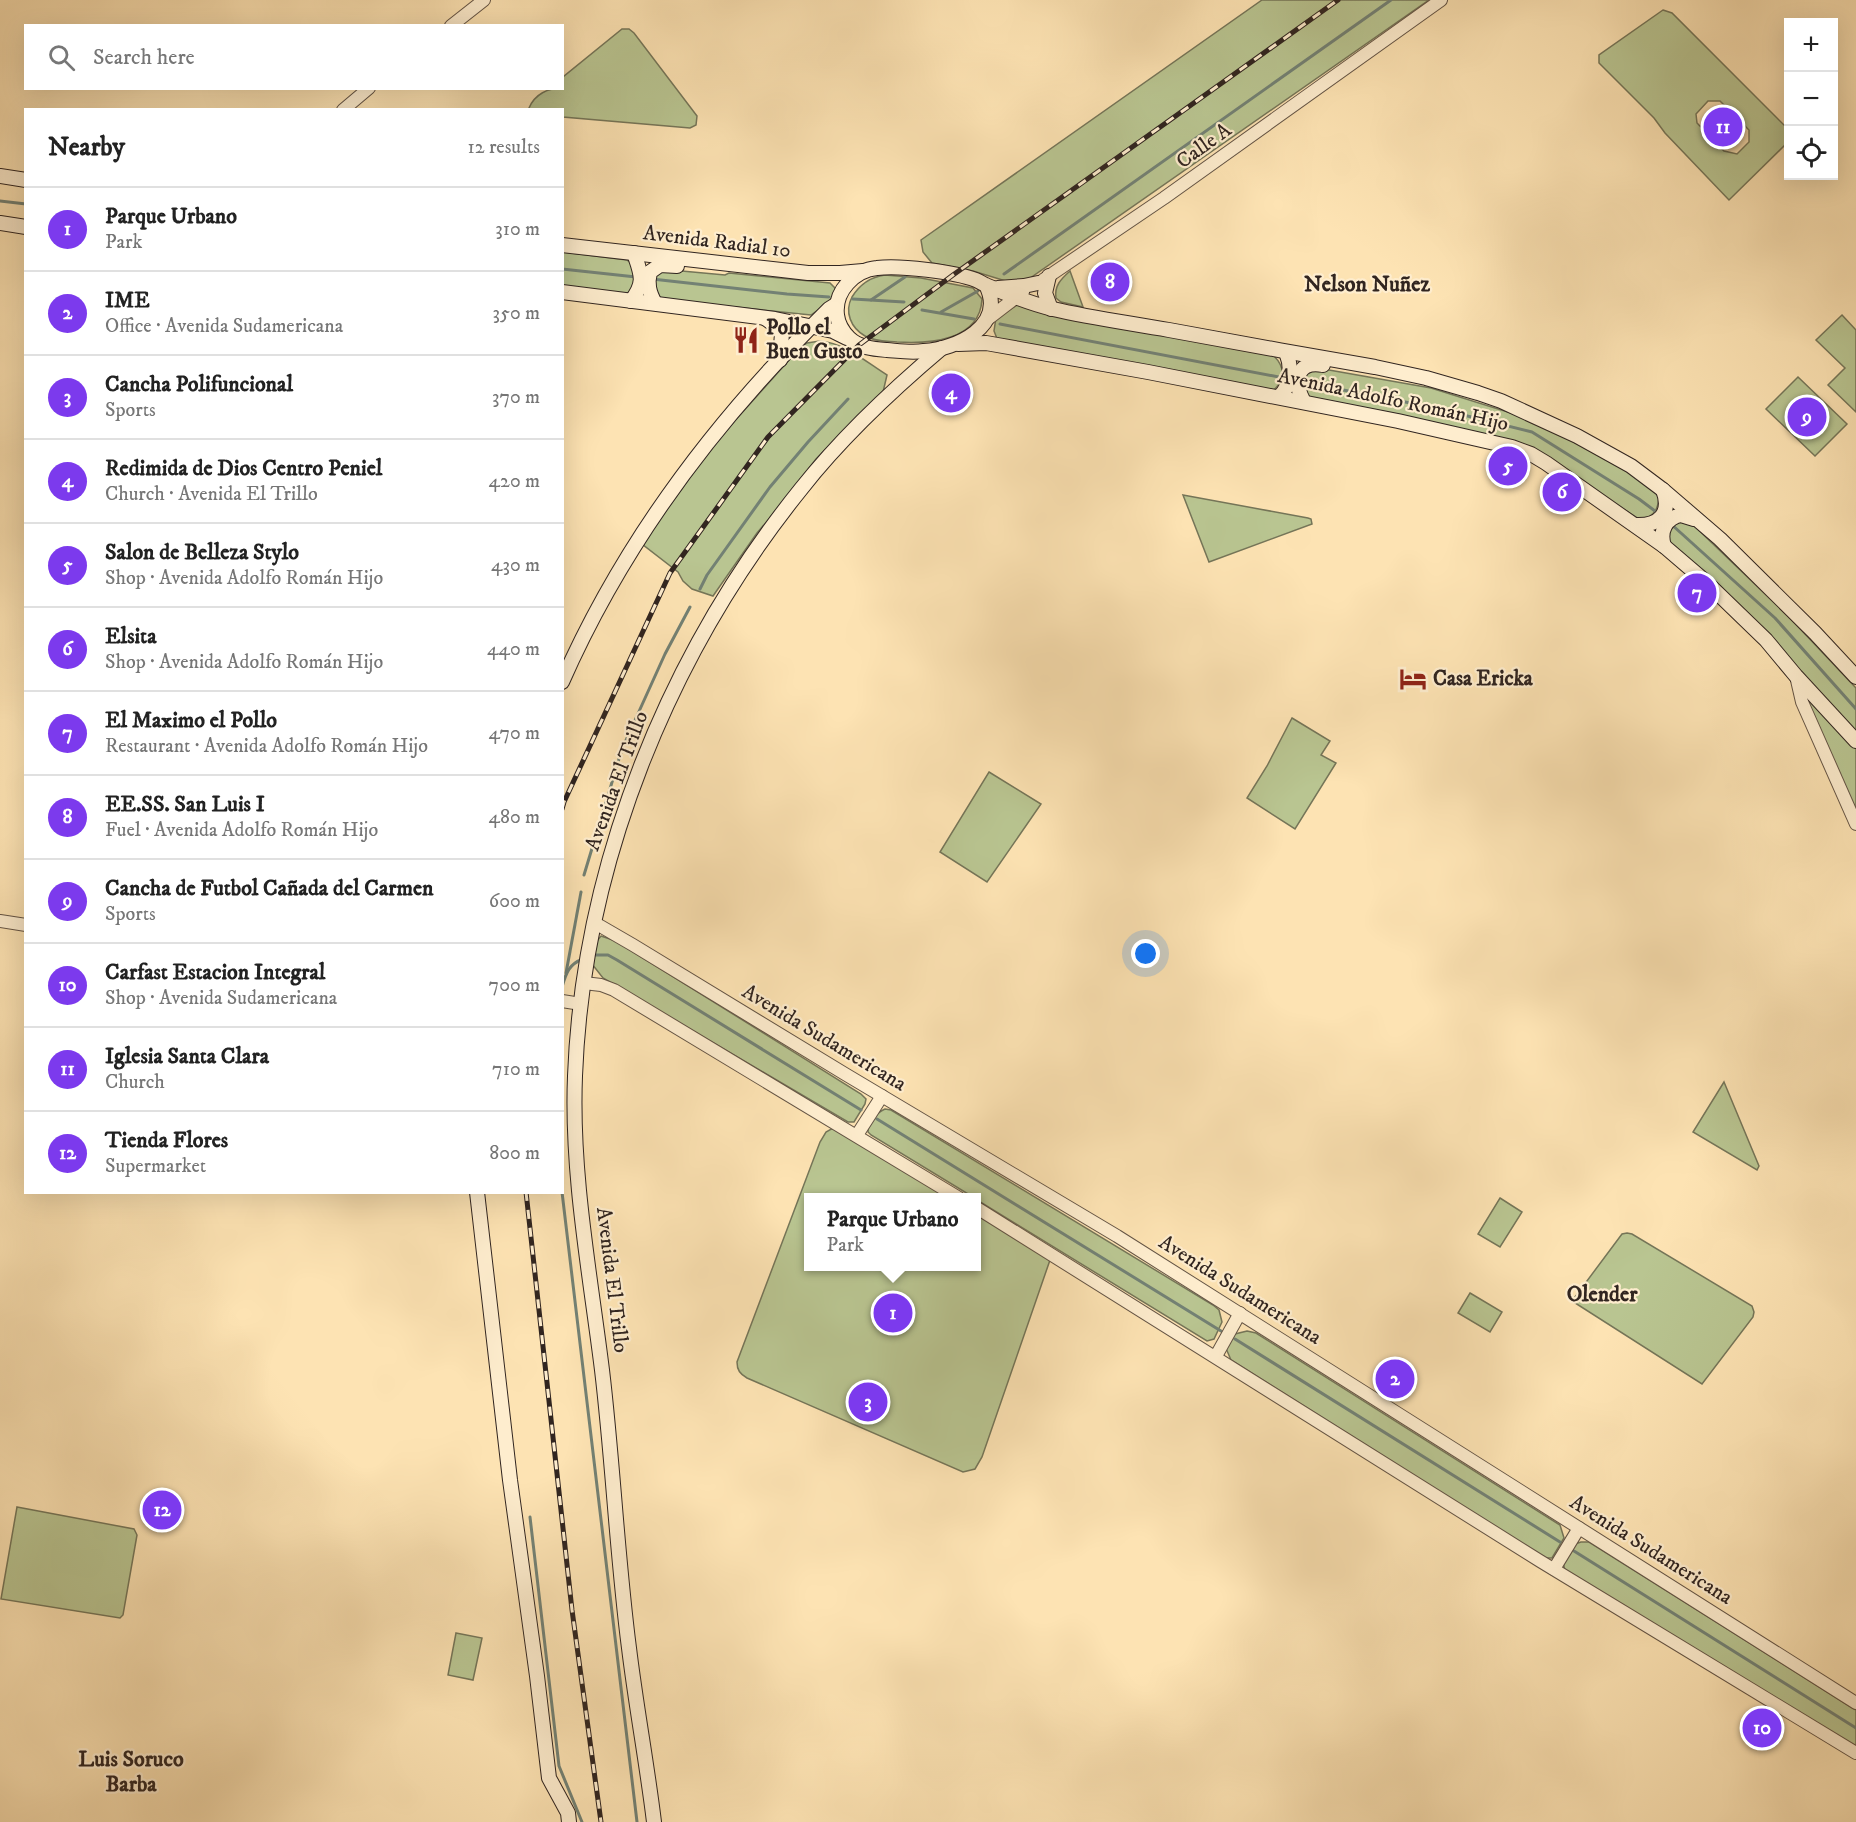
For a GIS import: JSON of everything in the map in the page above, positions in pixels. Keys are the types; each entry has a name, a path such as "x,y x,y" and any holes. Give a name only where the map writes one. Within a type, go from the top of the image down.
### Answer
{"main road":[{"path":"0,176 24,180"},
{"path":"0,223 24,227"},
{"name":"Avenida Radial 10","path":"564,245 635,258 719,263 808,273 840,273 885,268 925,270 962,276 989,287"},
{"path":"633,299 642,280 635,258"},
{"path":"654,301 648,281 650,272 660,265 708,269 719,263"},
{"path":"564,678 601,602 633,549 709,440 780,360 838,301 847,283 868,270"},
{"path":"564,292 654,301 763,317 833,331 860,345 875,349 905,352 925,351 958,344 981,327 988,319 992,304 989,287 1024,286 1043,280 1051,309"},
{"name":"Avenida Adolfo Román Hijo","path":"989,287 1051,309 1288,356 1426,378 1478,393 1566,430 1631,466 1720,539 1856,677"},
{"path":"838,301 837,314 840,327 850,339"},
{"path":"763,317 782,333 780,360"},
{"name":"Avenida Adolfo Román Hijo","path":"958,344 986,343 1282,395 1512,447 1531,454 1664,544 1734,607 1856,741"},
{"name":"Avenida El Trillo","path":"654,1822 629,1649 603,1382 580,1193 574,1122 574,1088 581,1004 588,958 613,850 628,801 670,696 717,608 757,546 802,488 880,403 942,348"},
{"path":"1282,395 1290,376 1288,356"},
{"path":"1302,399 1298,387 1299,378 1305,365 1313,363 1409,379 1426,378"},
{"path":"1639,525 1654,523 1660,518 1665,509 1664,494"},
{"path":"1664,544 1664,527 1670,519 1679,515 1693,518 1710,534 1720,539"},
{"path":"477,1194 510,1480 549,1778 568,1813 569,1822"}],"street":[{"path":"454,24 484,0"},
{"name":"Calle A","path":"988,319 1016,297 1174,192 1441,0"},
{"path":"345,108 367,90"},
{"path":"1796,676 1802,702 1856,824"},
{"path":"0,921 24,925"},
{"name":"Avenida Sudamericana","path":"595,924 1117,1236 1856,1703"},
{"path":"584,984 601,985 614,990 952,1193"},
{"path":"564,1001 581,1004"},
{"path":"856,1135 882,1096"},
{"path":"981,1210 1554,1569 1856,1753"},
{"path":"1216,1356 1240,1313"},
{"path":"1554,1569 1579,1528"}],"green space":[{"path":"1262,0 1429,0 1023,283 1009,282 973,271 932,263 923,252 921,240"},
{"path":"1663,10 1672,13 1784,125 1784,146 1729,200 1665,133 1654,118 1599,63 1599,55","holes":["1708,101 1720,101 1749,130 1749,142 1737,154 1724,151 1697,123 1696,114"]},
{"path":"622,29 629,29 697,116 696,125 690,128 564,117 564,108 529,108 542,93 550,90 564,90 564,76"},
{"path":"564,252 627,260 634,266 637,273 632,291 625,296 564,288"},
{"path":"660,269 830,283 835,288 830,301 811,315 657,299 653,279"},
{"path":"1070,271 1083,307 1061,302 1056,298 1059,283"},
{"path":"885,275 921,278 973,288 982,299 979,313 963,332 951,337 924,342 881,341 869,338 856,329 850,319 850,303 855,292 862,285 870,279"},
{"path":"1017,305 1274,356 1281,365 1281,379 1271,392 998,341 994,331 996,318"},
{"path":"1842,315 1856,330 1856,412 1828,385 1845,368 1816,340"},
{"path":"820,341 847,349 887,375 883,392 816,459 757,533 713,596 692,589 683,581 678,572 642,544 714,444 798,350 807,343"},
{"path":"1312,367 1431,388 1527,418 1624,468 1658,494 1657,508 1653,514 1642,521 1547,460 1305,398 1301,377"},
{"path":"1798,377 1847,424 1815,456 1766,409"},
{"path":"1183,495 1308,518 1311,519 1312,524 1209,562"},
{"path":"1687,519 1788,616 1856,688 1856,741 1664,540 1667,527"},
{"path":"1811,701 1856,749 1856,812 1806,702"},
{"path":"1292,718 1330,741 1321,755 1336,763 1295,829 1247,798"},
{"path":"989,772 1041,804 987,882 940,852"},
{"path":"601,936 616,941 861,1094 866,1099 865,1104 854,1122 848,1122 603,978 592,964 596,942"},
{"path":"1724,1082 1759,1166 1757,1170 1693,1132"},
{"path":"885,1109 891,1110 1213,1305 1219,1310 1222,1322 1214,1339 1207,1341 981,1202 981,1193 966,1193 871,1135 868,1129 879,1113"},
{"path":"833,1128 945,1193 804,1193 804,1271 981,1271 981,1215 1050,1260 982,1457 975,1469 963,1472 747,1378 738,1370 737,1362 820,1142 826,1132"},
{"path":"1500,1198 1522,1212 1500,1247 1478,1234"},
{"path":"1627,1233 1752,1306 1753,1317 1702,1384 1572,1301 1622,1234"},
{"path":"1470,1293 1502,1312 1490,1332 1458,1313"},
{"path":"1247,1331 1256,1333 1560,1525 1564,1538 1552,1558 1545,1558 1231,1360 1225,1346 1235,1334"},
{"path":"17,1507 134,1529 137,1535 123,1615 120,1618 1,1599"},
{"path":"1589,1542 1856,1710 1856,1747 1565,1570 1563,1563 1575,1544"},
{"path":"456,1633 482,1638 473,1680 448,1675"}],"waterway":[{"path":"1004,274 1391,0"},
{"path":"0,201 24,204"},
{"path":"564,269 636,277"},
{"path":"871,300 905,277"},
{"path":"652,279 829,297"},
{"path":"941,312 978,291"},
{"path":"853,299 904,302"},
{"path":"922,310 974,319"},
{"path":"1000,324 1284,378"},
{"path":"1302,382 1431,407 1532,432 1659,514"},
{"path":"700,589 707,575 770,487 848,399"},
{"path":"1671,524 1775,618 1856,709"},
{"path":"584,875 622,749 665,654 690,607"},
{"path":"566,973 581,892"},
{"path":"595,955 608,955 617,960 861,1110"},
{"path":"564,980 574,964 583,959"},
{"path":"877,1119 1221,1331"},
{"path":"562,1194 637,1822"},
{"path":"1235,1339 1560,1542"},
{"path":"530,1517 559,1766 582,1822"},
{"path":"1574,1551 1856,1728"}],"railway":[{"path":"564,802 670,573 768,437 859,345 953,275 1338,0"},
{"path":"526,1194 572,1610 601,1822"}],"place":[{"name":"Iglesia Santa Clara","path":"1723,127"},
{"name":"EE.SS. San Luis I","path":"1110,282"},
{"name":"Pollo el Buen Gusto","path":"746,340"},
{"name":"Redimida de Dios Centro Peniel","path":"951,393"},
{"name":"Cancha de Futbol Cañada del Carmen","path":"1807,417"},
{"name":"Salon de Belleza Stylo","path":"1508,466"},
{"name":"Elsita","path":"1562,492"},
{"name":"El Maximo el Pollo","path":"1697,593"},
{"name":"Casa Ericka","path":"1413,679"},
{"name":"Parque Urbano","path":"893,1313"},
{"name":"IME","path":"1395,1379"},
{"name":"Cancha Polifuncional","path":"868,1402"},
{"name":"Tienda Flores","path":"162,1510"},
{"name":"Carfast Estacion Integral","path":"1762,1728"}],"district":[{"name":"Nelson Nuñez","path":"1367,284"},
{"name":"Olender","path":"1602,1294"},
{"name":"Luis Soruco Barba","path":"131,1772"}]}
